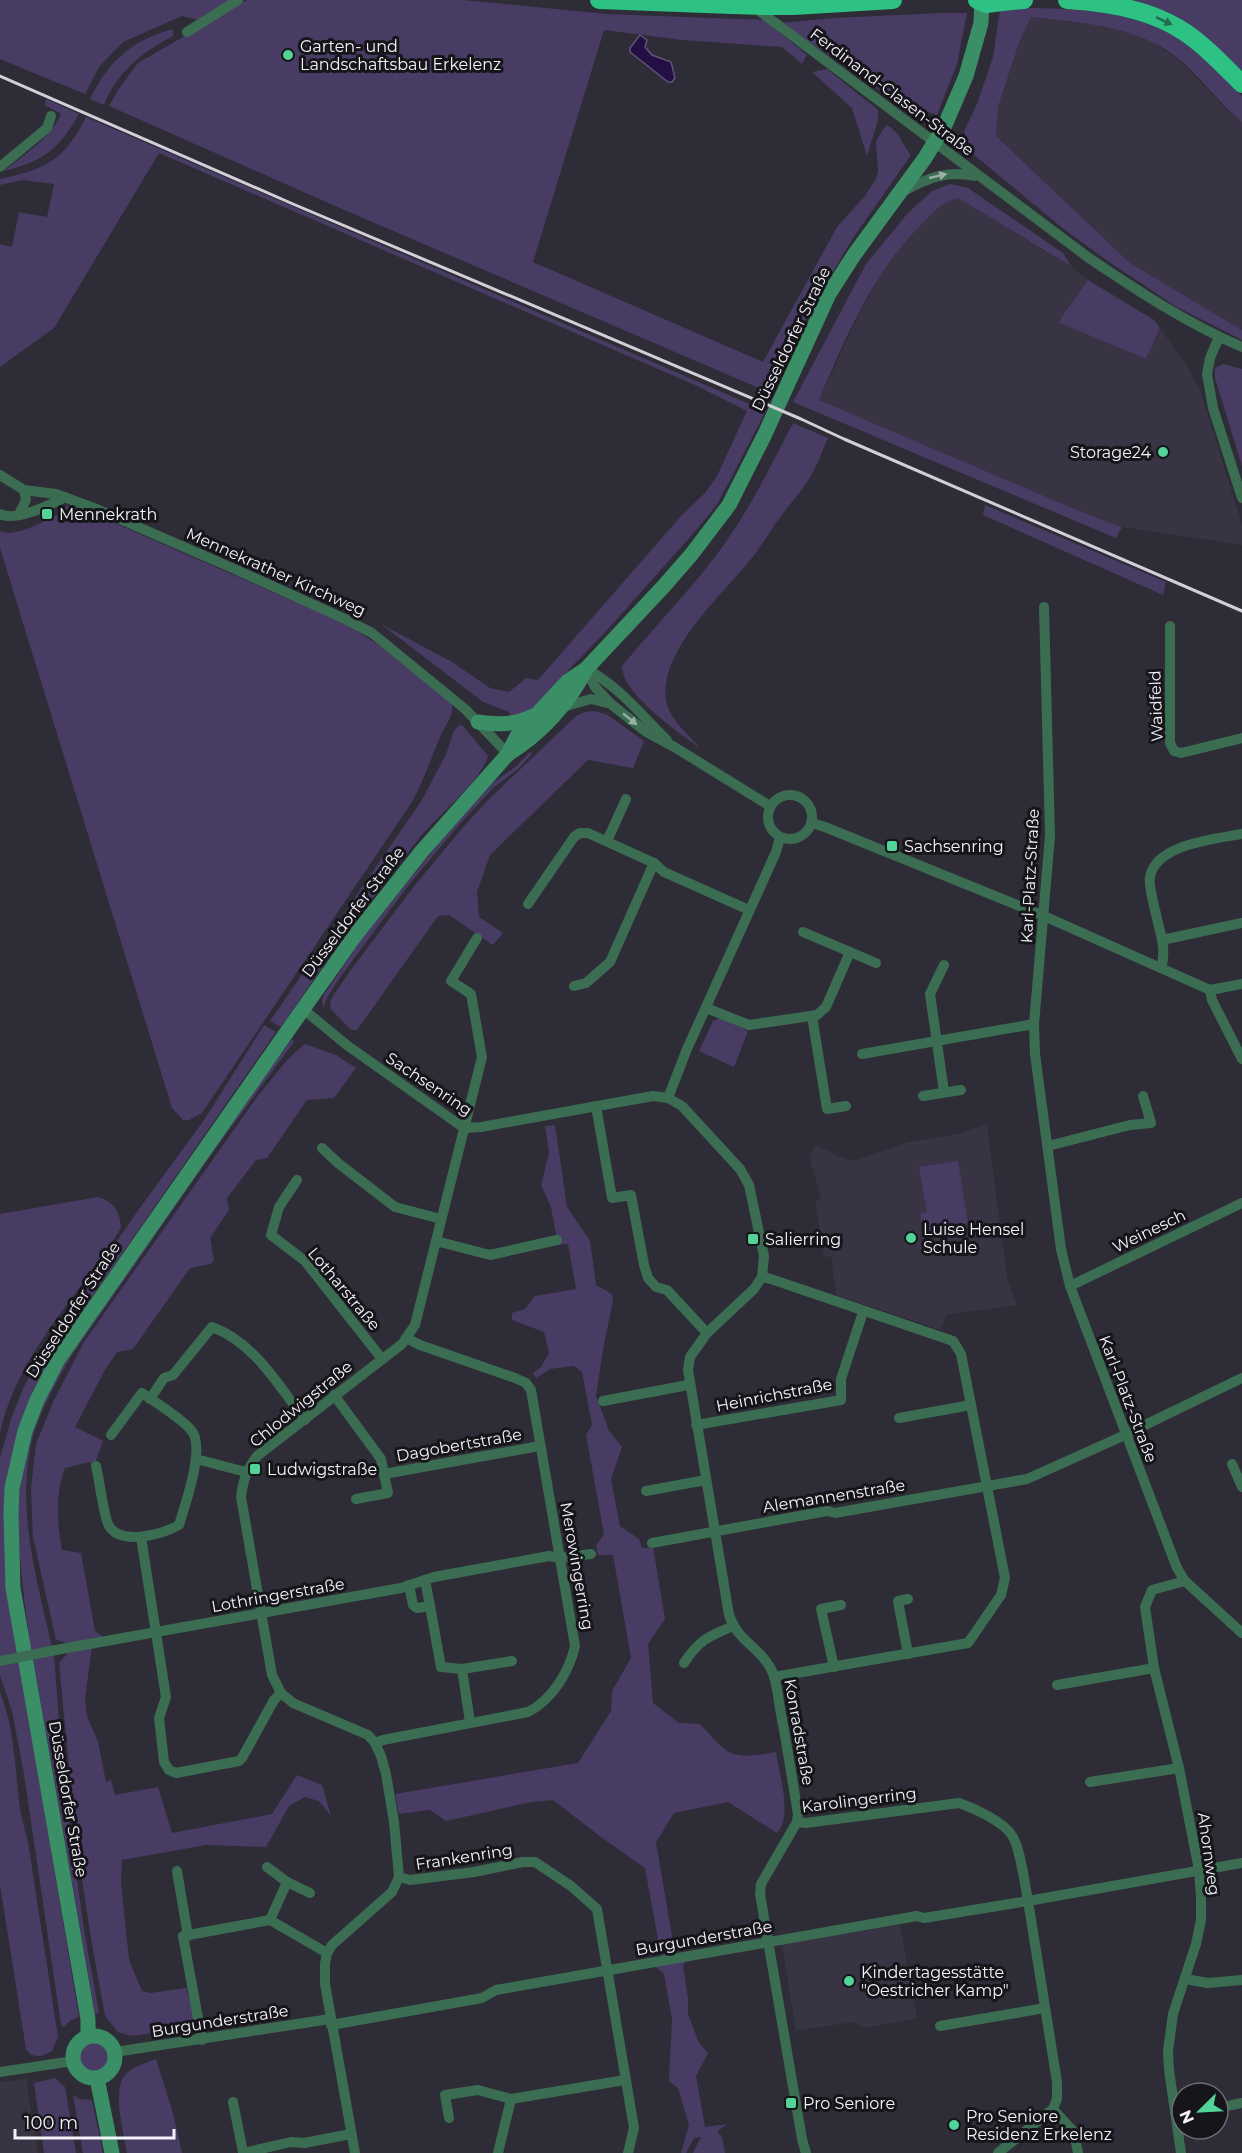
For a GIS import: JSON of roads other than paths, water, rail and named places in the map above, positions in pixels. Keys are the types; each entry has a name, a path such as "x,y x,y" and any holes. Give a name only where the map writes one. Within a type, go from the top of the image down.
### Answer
{"highway":[{"path":"599,0 738,3 767,6 893,0"},
{"path":"977,0 986,4 1024,0"},
{"path":"1067,0 1112,4 1166,22 1199,42 1242,84"}],"main road":[{"name":"Düsseldorfer Straße","path":"88,2036 88,2019 13,1588 10,1514 16,1467 25,1431 37,1400 57,1361 357,933 422,850 508,754 517,736 568,681 586,669 692,555 729,506 829,294 945,125 966,76 981,23 982,0"},
{"name":"Düsseldorfer Straße","path":"508,754 525,744 558,710 577,688 586,669"},
{"path":"478,722 510,724 536,715"},
{"path":"88,2036 105,2039 115,2052 112,2069 97,2078 81,2075 73,2061 76,2046 88,2036"},
{"path":"97,2078 112,2153"}],"street":[{"path":"187,32 238,0"},
{"name":"Ferdinand-Clasen-Straße","path":"738,3 786,30 1089,258 1143,294 1219,337 1242,347"},
{"path":"0,167 47,128 51,116"},
{"name":"Ferdinand-Clasen-Straße","path":"900,193 928,178 950,173 962,173 980,178"},
{"path":"1219,337 1210,358 1207,374 1214,408 1242,498"},
{"path":"0,475 5,484"},
{"name":"Mennekrather Kirchweg","path":"5,484 16,484 24,490 65,497 230,567 372,633 423,673 478,722 508,754"},
{"path":"19,514 26,500 24,490"},
{"path":"0,514 10,517 33,512 65,497"},
{"name":"Karl-Platz-Straße","path":"1044,607 1050,836 1034,1024 1035,1054 1061,1249 1070,1286 1177,1568 1185,1581 1241,1630"},
{"name":"Waidfeld","path":"1170,626 1170,743 1174,751 1181,753 1242,738"},
{"path":"586,669 596,687 611,704 645,731 770,806"},
{"path":"586,669 616,688 676,748"},
{"path":"558,710 576,702 591,699 611,704"},
{"path":"795,795 807,803 811,810 812,823 802,836 795,839 780,838 774,833 768,820 770,806 781,796 795,795"},
{"path":"608,841 626,799"},
{"path":"812,823 1044,916 1210,990 1242,984"},
{"path":"528,904 574,837 588,832 654,863 664,872 749,910"},
{"path":"1161,968 1164,957 1162,940 1149,878 1155,866 1170,851 1242,834"},
{"path":"774,1677 968,1642 1002,1595 1005,1578 961,1354 953,1341 762,1277 764,1256 754,1203 746,1179 740,1169 682,1106 668,1098 687,1048 776,852 780,838"},
{"path":"574,986 586,983 610,962 654,863"},
{"path":"1162,940 1242,923"},
{"path":"803,932 876,963"},
{"name":"Chlodwigstraße","path":"281,1693 272,1675 261,1614 242,1497 243,1482 246,1472 257,1456 402,1344 415,1325 482,1057 471,994 451,981 477,938"},
{"path":"706,1008 749,1025 818,1015 826,1007 850,952"},
{"path":"944,965 930,994 944,1092"},
{"path":"1210,990 1212,1000 1242,1059"},
{"name":"Sachsenring","path":"303,1009 348,1047 464,1128 481,1127 653,1096 668,1098"},
{"path":"812,1016 827,1109 846,1106"},
{"path":"862,1054 1034,1024"},
{"path":"923,1095 961,1090"},
{"path":"1048,1146 1130,1125 1151,1123 1143,1096"},
{"path":"596,1106 612,1198 631,1195 648,1278 656,1287 667,1290 707,1334"},
{"path":"322,1148 395,1207 441,1219"},
{"name":"Lotharstraße","path":"297,1180 279,1207 272,1235 305,1261 382,1359"},
{"name":"Weinesch","path":"1070,1286 1242,1203"},
{"path":"436,1241 490,1255 557,1240"},
{"name":"Konradstraße","path":"762,1277 754,1289 707,1334 690,1356 687,1370 729,1615 733,1626 741,1637 760,1654 774,1677 791,1768 798,1814 797,1822"},
{"name":"Heinrichstraße","path":"696,1425 841,1400 841,1379 862,1312"},
{"path":"150,1398 164,1378 174,1375 212,1327 227,1332 259,1359 305,1420"},
{"name":"Merowingerring","path":"375,1743 528,1712 549,1697 565,1672 575,1646 531,1390 526,1383 406,1338"},
{"name":"Alemannenstraße","path":"652,1543 715,1530 827,1511 835,1513 1022,1480 1126,1434 1242,1378"},
{"path":"603,1401 688,1385"},
{"path":"96,1466 109,1526 118,1534 141,1537 170,1530 178,1525 196,1459 197,1440 192,1430 142,1393 111,1435"},
{"name":"Dagobertstraße","path":"334,1395 381,1459 388,1493 356,1499"},
{"path":"899,1418 971,1405"},
{"name":"Dagobertstraße","path":"384,1474 540,1446"},
{"path":"196,1459 246,1472"},
{"path":"1232,1464 1242,1487"},
{"path":"646,1491 706,1480"},
{"path":"141,1537 166,1696 159,1718 164,1762 169,1770 176,1773 239,1761 274,1700 281,1693 293,1703 368,1735 375,1743"},
{"path":"560,1558 591,1554"},
{"name":"Lothringerstraße","path":"0,1661 261,1614 549,1556 560,1558"},
{"path":"425,1580 441,1667 462,1669 512,1660"},
{"name":"Ahornweg","path":"1173,2081 1168,2050 1173,2014 1196,1944 1201,1920 1199,1870 1179,1768 1154,1668 1145,1607 1152,1590 1185,1581"},
{"path":"409,1585 413,1605 417,1608 430,1606"},
{"path":"908,1599 898,1601 908,1654"},
{"path":"834,1667 821,1609 841,1605"},
{"path":"684,1663 702,1640 733,1626"},
{"path":"1057,1685 1154,1668"},
{"path":"462,1669 470,1722"},
{"name":"Frankenring","path":"327,1953 338,1940 392,1892 399,1877 392,1806 384,1765 375,1743"},
{"path":"1090,1782 1179,1768"},
{"name":"Karolingerring","path":"806,2153 761,1901 761,1884 797,1822 806,1823 959,1803 972,1807 991,1818 1011,1834 1017,1845 1028,1901 1057,2082 1057,2099 1053,2109"},
{"name":"Frankenring","path":"399,1877 410,1880 535,1862 590,1900 597,1909 634,2128 628,2153"},
{"name":"Burgunderstraße","path":"115,2052 482,1998 495,1990 768,1941 917,1916 924,1918 1028,1901 1242,1863"},
{"path":"267,1867 310,1893"},
{"path":"177,1872 188,1935"},
{"path":"270,1920 287,1881"},
{"path":"202,2040 183,1936 270,1920 327,1953 325,1984 355,2153"},
{"path":"1185,1979 1208,1983 1242,1980"},
{"path":"940,2026 1045,2008"},
{"path":"0,2072 73,2061"},
{"path":"449,2118 445,2095 478,2090 511,2099 625,2080"},
{"path":"498,2153 511,2099"},
{"path":"233,2102 243,2152 291,2142 304,2143 351,2134"},
{"path":"999,2153 1053,2109 1074,2132 1078,2153"}],"railway":[{"path":"0,76 293,204 801,419 1242,611"}],"place":[{"name":"Garten- und Landschaftsbau Erkelenz","path":"288,55"},
{"name":"Storage24","path":"1163,452"},
{"name":"Mennekrath","path":"47,514"},
{"name":"Sachsenring","path":"892,846"},
{"name":"Luise Hensel Schule","path":"911,1238"},
{"name":"Salierring","path":"753,1239"},
{"name":"Ludwigstraße","path":"255,1469"},
{"name":"Kindertagesstätte \"Oestricher Kamp\"","path":"849,1981"},
{"name":"Pro Seniore","path":"791,2103"},
{"name":"Pro Seniore Residenz Erkelenz","path":"954,2125"}]}
